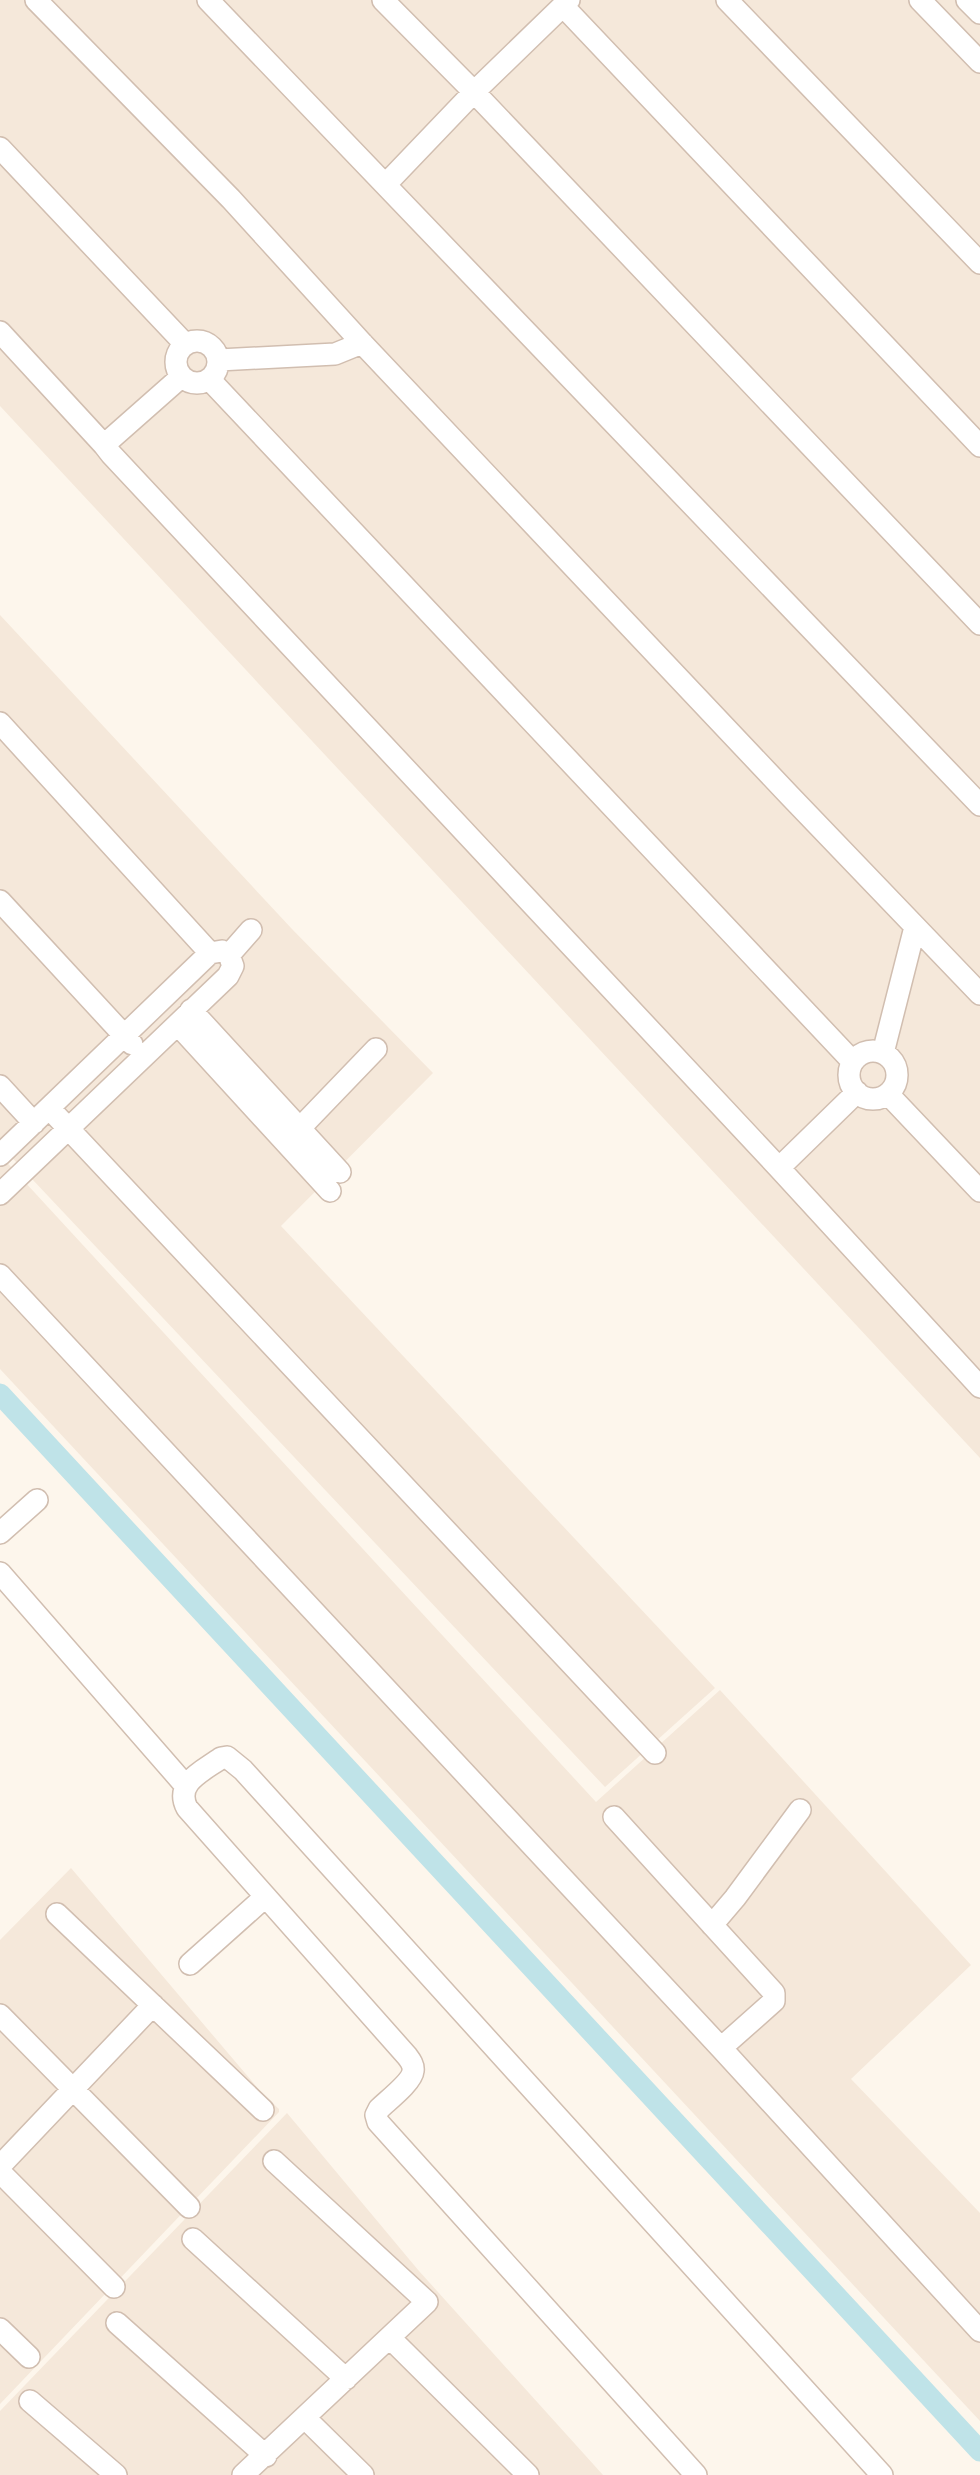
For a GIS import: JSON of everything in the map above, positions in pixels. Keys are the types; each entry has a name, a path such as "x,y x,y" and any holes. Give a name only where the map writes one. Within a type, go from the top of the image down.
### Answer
{"street":[{"path":"36,0 231,199 362,343 980,994"},
{"path":"208,0 980,805"},
{"path":"383,0 474,92 980,624"},
{"path":"727,0 980,263"},
{"path":"920,0 980,62"},
{"path":"967,0 980,13"},
{"path":"386,184 557,5 980,446"},
{"path":"0,148 185,344"},
{"path":"0,332 980,1387"},
{"path":"192,341 207,343 213,347 219,360 218,368 210,380 195,384 181,377 176,363 185,344 192,341"},
{"path":"219,360 335,354 362,343"},
{"path":"104,445 181,377"},
{"path":"210,380 853,1062"},
{"path":"0,723 233,966 228,976 0,1194"},
{"path":"0,901 143,1056"},
{"path":"883,1053 915,926"},
{"path":"0,1155 124,1035 251,930"},
{"path":"185,1017 300,1128 335,1182 185,1017"},
{"path":"300,1128 376,1049"},
{"path":"866,1052 883,1053 890,1058 897,1072 894,1088 888,1094 872,1098 857,1092 850,1078 853,1062 866,1052"},
{"path":"0,1086 42,1115 69,1128 655,1753"},
{"path":"779,1168 857,1092"},
{"path":"888,1094 980,1191"},
{"path":"0,1275 980,2331"},
{"path":"0,1533 37,1500"},
{"path":"0,1573 185,1785"},
{"path":"696,2475 378,2122 376,2115 379,2109 410,2079 412,2065 407,2056 187,1808 182,1796 185,1785 221,1758 227,1757 243,1770 882,2475"},
{"path":"712,1925 800,1810"},
{"path":"614,1817 775,1997 720,2049"},
{"path":"190,1965 265,1897"},
{"path":"57,1914 263,2110"},
{"path":"0,2166 153,2006"},
{"path":"0,2015 189,2207"},
{"path":"243,2475 427,2302 274,2161"},
{"path":"0,2172 114,2287"},
{"path":"193,2239 346,2379"},
{"path":"117,2323 266,2456"},
{"path":"0,2329 29,2357"},
{"path":"390,2337 528,2475"},
{"path":"30,2401 116,2475"},
{"path":"305,2418 363,2475"}],"shaded area":[{"path":"0,0 980,0 980,1458 0,406"},
{"path":"0,615 292,929 433,1073 281,1226 715,1688 605,1787 0,1145"},
{"path":"0,1155 596,1802 720,1690 971,1965 851,2079 980,2213 980,2421 0,1369"},
{"path":"71,1868 279,2112 0,2404 0,1940"},
{"path":"287,2113 419,2271 603,2475 0,2475 0,2411"}],"waterway":[{"path":"0,1394 980,2451"}]}
